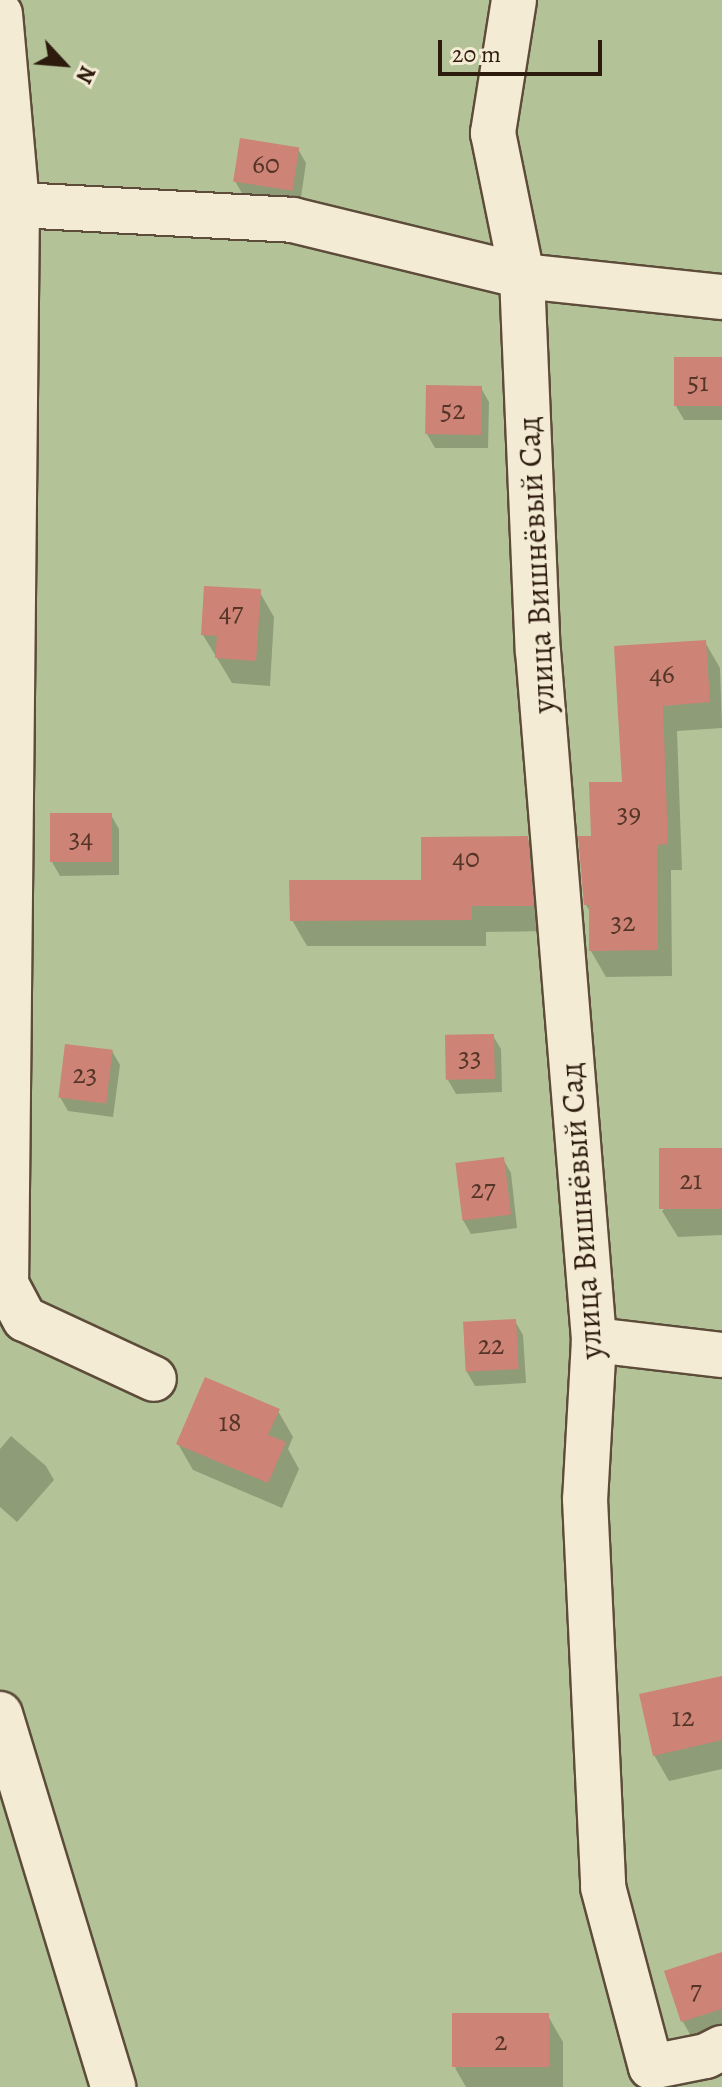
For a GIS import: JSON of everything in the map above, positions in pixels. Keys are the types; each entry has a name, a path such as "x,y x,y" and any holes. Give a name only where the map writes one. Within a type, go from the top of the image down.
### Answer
{"street":[{"name":"улица Вишнёвый Сад","path":"514,0 493,133 522,276 538,651 594,1340 585,1499 603,1887 640,2077 722,2048"},
{"path":"0,14 8,204 3,1287 25,1319 154,1379"},
{"path":"8,204 293,220 522,276 722,297"},
{"path":"594,1340 722,1355"},
{"path":"0,1714 113,2087"}],"green space":[{"path":"0,0 722,0 722,2087 0,2087"}],"building":[{"path":"240,138 299,147 292,191 233,181"},
{"path":"674,357 722,357 722,406 674,406"},
{"path":"426,385 482,386 481,435 425,434"},
{"path":"204,586 261,589 256,661 215,658 217,636 201,635"},
{"path":"706,640 710,702 663,706 668,844 657,845 658,950 589,951 589,905 584,905 578,836 591,836 589,782 622,782 614,646"},
{"path":"50,813 112,813 112,862 50,862"},
{"path":"528,836 534,906 472,906 472,920 290,921 289,880 421,880 421,837"},
{"path":"494,1034 495,1079 446,1080 445,1035"},
{"path":"65,1044 113,1050 106,1103 58,1098"},
{"path":"659,1148 722,1148 722,1209 659,1209"},
{"path":"504,1157 511,1215 462,1221 455,1163"},
{"path":"516,1319 519,1369 466,1372 463,1322"},
{"path":"205,1377 280,1409 268,1435 286,1442 268,1483 176,1444"},
{"path":"722,1676 722,1740 653,1756 639,1694"},
{"path":"722,1952 722,2009 681,2022 664,1971"},
{"path":"452,2013 549,2013 549,2067 452,2067"}]}
